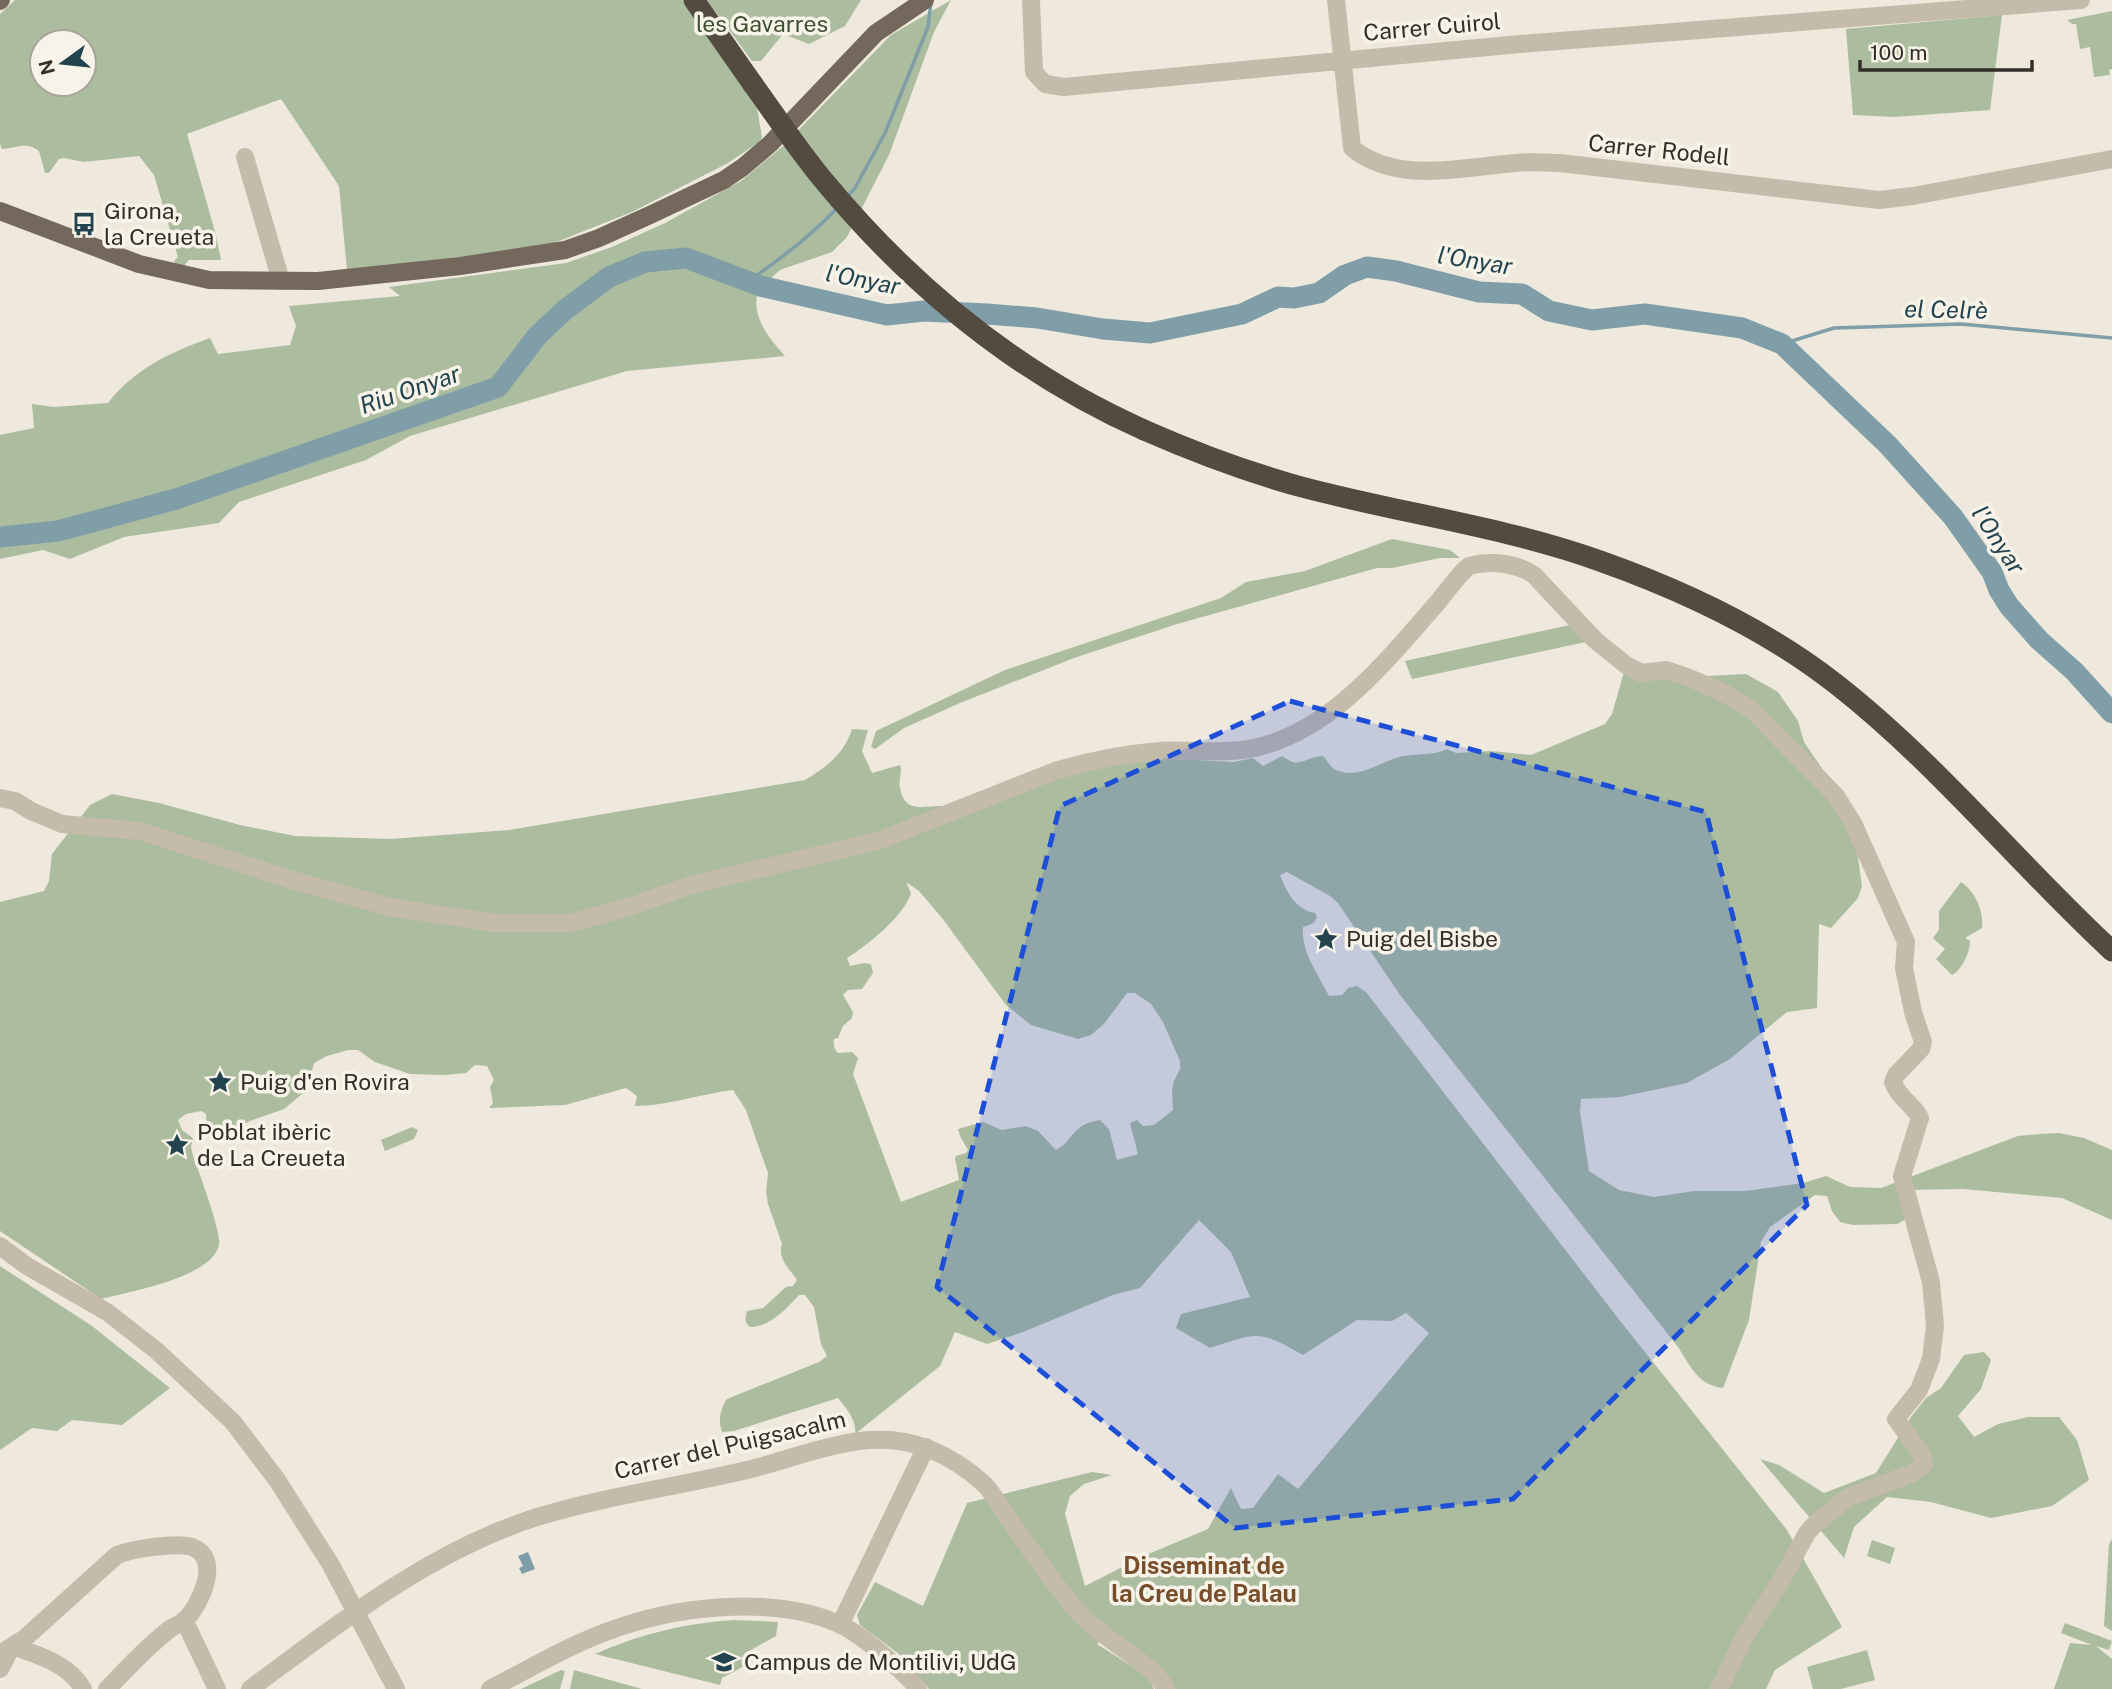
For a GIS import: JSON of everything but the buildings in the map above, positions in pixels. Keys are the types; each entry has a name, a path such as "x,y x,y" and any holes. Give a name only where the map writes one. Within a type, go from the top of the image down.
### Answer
{"highway":[{"path":"694,0 752,83 849,211 891,256 937,299 1031,369 1117,418 1218,462 1298,486 1460,523 1598,560 1650,580 1727,617 1833,681 1867,709 1947,783 2059,901 2112,951"}],"main road":[{"path":"0,211 139,264 209,280 281,281 365,276 530,257 565,250 599,238 724,180 743,167 770,144 876,33 918,4"}],"street":[{"name":"Carrer Cuirol","path":"1031,0 1034,72 1038,79 1054,87 1520,44 2081,0"},
{"name":"Carrer Rodell","path":"1336,0 1352,148 1367,160 1398,170 1419,172 1520,162 1560,163 1879,200 2112,159"},
{"path":"245,157 281,281"},
{"path":"0,798 15,801 30,811 62,824 140,831 292,880 390,907 494,923 570,923 626,908 691,885 878,841 1055,771 1083,763 1160,751 1235,751 1275,742 1303,730 1374,675 1469,566 1497,564 1526,569 1595,640 1626,665 1641,673 1666,670 1687,677 1720,691 1752,710 1823,781 1845,809 1906,942 1904,968 1913,1012 1923,1042 1921,1049 1896,1075 1893,1083 1903,1101 1920,1118 1902,1176 1931,1282 1935,1326 1931,1359 1919,1390 1896,1419 1923,1456 1924,1464 1913,1473 1847,1498 1807,1533 1782,1579 1747,1632 1719,1689"},
{"path":"0,1246 27,1266 107,1312 157,1351 233,1422 277,1480 331,1565 396,1689"},
{"name":"Carrer del Puigsacalm","path":"250,1689 325,1632 402,1581 492,1534 536,1517 592,1502 753,1468 849,1442 875,1438 926,1447 962,1467 986,1486 1063,1595 1112,1643 1160,1679 1164,1688"},
{"path":"840,1625 926,1447"},
{"path":"0,1669 6,1650 25,1638 110,1560 125,1552 181,1545 189,1546 203,1554 209,1565 209,1573 184,1620 170,1628 107,1689"},
{"path":"490,1689 585,1640 650,1617 730,1605 776,1609 840,1625 869,1643 918,1689"},
{"path":"184,1620 217,1689"},
{"path":"6,1650 35,1654 71,1671 83,1689"}],"highlighted area":[{"path":"1290,701 1706,812 1807,1205 1513,1499 1235,1528 937,1287 1060,806"}],"green space":[{"path":"15,0 683,0 757,108 762,137 759,142 728,163 632,212 554,243 347,270 339,186 281,99 187,134 221,260 189,260 183,267 177,266 174,261 178,257 154,175 139,156 84,162 64,158 59,159 49,173 45,173 39,151 26,146 2,149 0,14"},
{"name":"les Gavarres","path":"707,0 861,0 845,26 809,44 783,34 761,61 752,61"},
{"path":"951,0 934,32 889,155 847,237 832,252 780,270 758,290 757,309 762,326 785,356 627,371 410,436 366,460 239,502 219,523 124,537 70,559 43,550 0,559 0,435 34,428 32,404 54,407 108,403 141,371 181,349 210,338 218,354 290,345 296,326 289,306 400,296 389,287 566,263 612,247 665,223 741,181 782,147 891,35"},
{"path":"2112,11 2112,69 2109,70 2110,75 2094,77 2090,47 2080,49 2076,24 2067,20"},
{"path":"2002,15 1990,110 1894,117 1853,115 1846,29"},
{"path":"1392,539 1450,550 1460,558 1440,558 1392,568 1377,568 1177,624 1074,658 960,703 904,728 875,749 871,747 876,731 1005,670 1221,598 1246,582 1305,571"},
{"path":"1579,623 1595,640 1412,679 1405,661"},
{"path":"1626,665 1687,677 1746,674 1778,692 1798,721 1804,742 1853,823 1862,886 1858,898 1831,928 1819,924 1817,1008 1787,1012 1730,1059 1687,1083 1620,1097 1581,1099 1580,1112 1589,1171 1619,1190 1654,1197 1694,1191 1745,1191 1803,1183 1826,1176 1850,1187 1881,1188 2018,1136 2059,1133 2084,1138 2112,1150 2112,1220 2062,1198 1963,1189 1905,1190 1912,1216 1897,1224 1853,1225 1840,1222 1832,1211 1827,1196 1815,1195 1770,1227 1761,1242 1749,1320 1723,1388 1714,1386 1701,1379 1691,1368 1678,1347 1400,995 1338,903 1287,872 1280,875 1297,904 1315,913 1317,917 1314,923 1303,927 1303,936 1311,963 1329,996 1342,995 1348,988 1357,986 1366,992 1621,1322 1787,1530 1842,1627 1775,1670 1766,1689 1173,1689 1110,1632 1097,1644 1150,1678 1154,1689 929,1689 899,1654 860,1625 857,1615 875,1582 923,1606 967,1503 1092,1472 1112,1475 1084,1484 1070,1496 1065,1514 1085,1586 1146,1555 1208,1529 1231,1488 1241,1509 1253,1508 1278,1474 1298,1489 1429,1333 1406,1313 1392,1321 1357,1320 1303,1355 1276,1341 1257,1336 1210,1348 1176,1328 1181,1314 1250,1297 1231,1252 1199,1220 1140,1288 1113,1295 987,1344 955,1332 940,1366 855,1434 853,1419 838,1398 734,1431 722,1432 720,1415 727,1399 819,1362 827,1356 821,1344 814,1307 805,1295 799,1295 777,1316 764,1324 750,1327 746,1322 747,1311 763,1308 797,1280 781,1254 782,1244 766,1192 768,1173 746,1110 733,1090 635,1106 637,1096 626,1088 565,1105 489,1108 493,1103 490,1087 494,1080 487,1066 475,1065 466,1073 410,1074 375,1062 358,1050 348,1050 314,1063 307,1090 284,1109 250,1121 220,1138 207,1134 206,1114 201,1111 186,1114 178,1120 182,1130 193,1138 193,1156 219,1237 214,1256 203,1266 169,1281 101,1299 0,1231 0,902 44,891 49,881 52,854 90,805 112,794 295,836 391,839 509,830 805,780 834,759 852,729 868,730 862,751 872,773 900,765 900,787 906,802 916,807 941,806 958,810 1116,756 1234,762 1253,758 1263,766 1282,756 1296,763 1323,756 1334,769 1351,773 1395,758 1431,754 1447,749 1456,753 1491,751 1531,755 1605,724 1612,714","holes":["906,882 919,891 1006,1005 1031,1025 1078,1039 1091,1035 1104,1024 1127,993 1135,993 1151,1004 1163,1022 1180,1061 1180,1069 1172,1091 1173,1110 1154,1125 1143,1126 1137,1120 1130,1123 1138,1154 1117,1160 1109,1129 1100,1120 1083,1125 1056,1150 1038,1131 1026,1126 1002,1130 983,1122 958,1129 968,1150 955,1158 959,1180 901,1202 853,1074 858,1058 852,1052 838,1053 834,1039 838,1038 843,1026 852,1018 853,1012 843,995 848,990 862,989 873,973 871,964 850,966 847,958 875,938 901,911 911,893"]},
{"path":"1961,882 1978,902 1982,928 1965,938 1970,941 1967,955 1952,975 1936,959 1945,949 1933,938 1939,930 1939,911"},
{"path":"412,1127 418,1130 414,1139 385,1151 381,1140"},
{"path":"0,1266 92,1326 170,1388 122,1425 72,1420 57,1431 32,1428 0,1450"},
{"path":"1984,1352 1991,1360 1981,1389 1958,1416 1974,1437 1998,1424 2028,1417 2059,1417 2077,1440 2089,1480 2052,1506 1991,1518 1931,1502 1887,1497 1854,1527 1844,1558 1760,1459 1779,1465 1824,1493 1876,1473 1911,1417 1926,1398 1941,1388 1964,1355"},
{"path":"2112,1539 2112,1631 2104,1626 2109,1544"},
{"path":"1872,1540 1895,1548 1890,1564 1867,1556"},
{"path":"734,1620 778,1622 776,1636 751,1650 748,1664 722,1678 720,1685 595,1654 663,1631"},
{"path":"2065,1623 2112,1641 2109,1650 2096,1646 2112,1659 2112,1689 2054,1689 2070,1643 2092,1645 2061,1633"},
{"path":"1867,1650 1875,1680 1841,1689 1813,1689 1807,1667"},
{"path":"561,1670 565,1671 560,1689 521,1689"},
{"path":"574,1670 642,1689 570,1689"}],"water":[{"path":"528,1552 535,1569 522,1574 519,1568 523,1566 518,1556"}],"waterway":[{"path":"848,196 885,133 928,27 931,2"},
{"path":"747,282 795,247 838,207"},
{"name":"l'Onyar","path":"0,537 58,531 176,499 498,387 538,335 566,309 609,277 645,262 686,258 760,286 887,315 924,311 987,314 1150,333 1242,314 1278,297 1294,298 1319,293 1345,275 1367,267 1396,271 1479,292 1522,294 1549,311 1592,320 1645,314 1742,328 1782,344 1888,445 1953,517 1992,572 2009,606 2112,713"},
{"name":"el Celrè","path":"1782,344 1834,328 1961,324 2112,338"}],"place":[{"name":"Girona, la Creueta","path":"84,224"},
{"name":"Puig del Bisbe","path":"1326,939"},
{"name":"Puig d'en Rovira","path":"220,1082"},
{"name":"Poblat ibèric de La Creueta","path":"177,1145"},
{"name":"Campus de Montilivi, UdG","path":"724,1662"}],"district":[{"name":"Disseminat de la Creu de Palau","path":"1204,1580"}],"water label":[{"name":"Riu Onyar","path":"410,390"}]}
